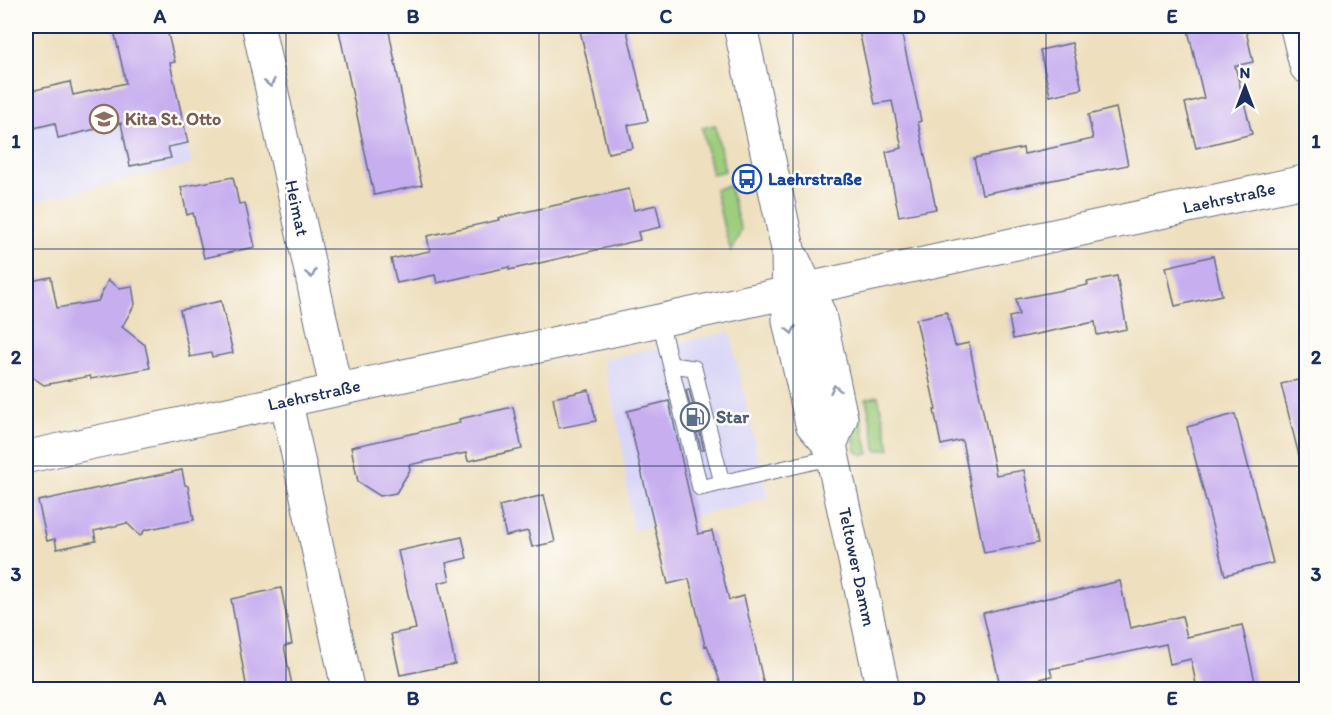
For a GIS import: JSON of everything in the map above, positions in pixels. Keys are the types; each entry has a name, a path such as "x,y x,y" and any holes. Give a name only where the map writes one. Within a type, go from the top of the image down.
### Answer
{"main road":[{"path":"740,26 798,291 819,314 841,418 832,451"},
{"name":"Teltower Damm","path":"832,451 883,690"}],"street":[{"name":"Heimat","path":"258,26 336,390"},
{"path":"1296,26 1306,67"},
{"name":"Laehrstraße","path":"26,457 1306,181"},
{"path":"286,401 348,690"}],"lane":[{"path":"660,321 700,488 832,451"},
{"path":"671,365 694,368 722,483"}],"shaded area":[{"name":"Kita St. Otto","path":"172,73 192,164 26,204 26,92 70,82 73,95"},
{"path":"730,332 768,499 632,530 622,443 603,359"}],"green space":[{"path":"715,125 725,171 712,174 702,128"},
{"path":"729,186 741,231 731,251 715,189"},
{"path":"878,396 890,449 877,451 866,399"},
{"path":"859,409 869,454 863,455 856,451 848,411"}],"building":[{"path":"113,26 166,26 175,62 170,63 188,143 168,147 171,158 130,166 121,123 58,138 55,123 26,130 26,92 70,82 73,95 126,83"},
{"path":"338,26 388,26 422,185 374,195"},
{"path":"579,26 626,26 648,121 628,125 633,148 608,153"},
{"path":"858,26 900,26 921,121 918,122 936,209 899,216 886,152 902,148 892,101 875,104"},
{"path":"1187,26 1245,26 1253,62 1235,66 1252,134 1196,148 1185,103 1204,98"},
{"path":"1072,43 1082,89 1050,96 1040,50"},
{"path":"1116,108 1128,165 982,194 974,158 1023,148 1024,154 1093,139 1088,115"},
{"path":"233,177 239,204 245,203 255,247 204,258 193,213 187,215 181,187"},
{"path":"629,189 634,210 656,205 661,227 638,232 640,240 509,270 509,267 437,283 435,275 397,283 391,259 430,251 427,236"},
{"path":"1213,256 1222,295 1175,306 1166,267"},
{"path":"1117,276 1127,329 1097,335 1095,322 1013,339 1009,317 1019,315 1016,299 1088,285 1087,282"},
{"path":"51,277 57,308 98,301 108,280 119,288 132,286 135,304 122,327 145,345 150,368 44,385 26,373 26,282"},
{"path":"221,301 233,353 212,357 211,353 190,357 180,310"},
{"path":"947,312 955,346 969,343 996,475 1024,470 1038,543 984,553 962,440 941,445 934,410 936,410 916,319"},
{"path":"1306,378 1306,455 1299,456 1281,384"},
{"path":"689,389 704,450 701,450 686,390"},
{"path":"589,390 596,421 559,428 553,398"},
{"path":"669,401 698,534 712,531 729,600 744,596 765,690 723,690 707,645 705,646 689,579 668,584 627,411"},
{"path":"513,407 522,449 468,461 466,453 409,465 410,470 396,493 380,496 358,482 351,447 460,423 459,419"},
{"path":"1235,414 1273,563 1225,575 1187,427"},
{"path":"182,470 185,485 188,486 194,520 145,530 140,536 127,523 94,531 96,541 57,549 55,539 47,541 38,501"},
{"path":"544,495 555,542 532,547 528,531 506,536 499,506"},
{"path":"462,537 467,558 446,563 450,580 438,583 455,664 400,675 391,634 416,629 398,551"},
{"path":"1120,581 1130,628 1182,616 1187,637 1242,625 1257,690 1225,690 1223,684 1197,689 1191,659 1170,664 1166,644 1050,669 1052,676 1001,689 983,613"},
{"path":"281,588 292,644 284,646 293,690 247,690 231,599"}],"place":[{"name":"Kita St. Otto","path":"104,119"},
{"name":"Laehrstraße","path":"747,179"},
{"name":"Star","path":"695,417"}]}
